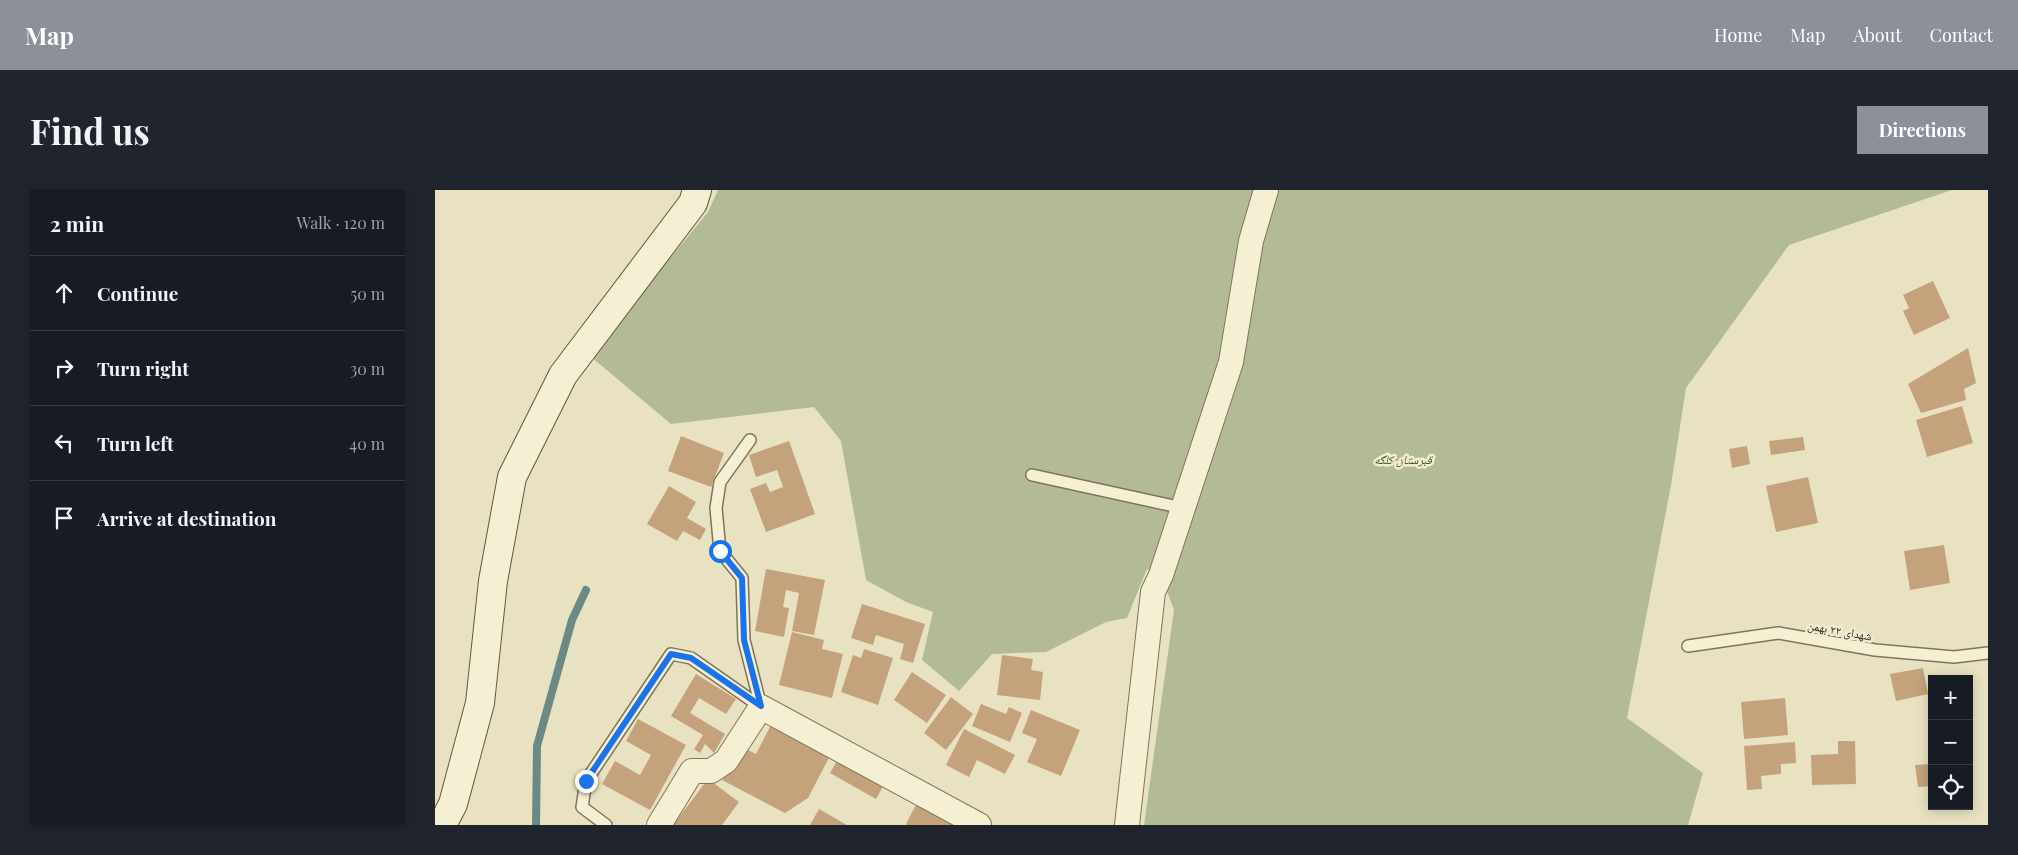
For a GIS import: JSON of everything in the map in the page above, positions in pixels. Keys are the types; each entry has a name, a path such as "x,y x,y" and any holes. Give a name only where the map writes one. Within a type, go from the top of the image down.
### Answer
{"street":[{"path":"442,825 453,804 480,703 493,580 512,477 563,375 693,202 697,190"},
{"path":"1127,825 1153,592 1161,575 1231,362 1251,241 1266,190"},
{"path":"659,825 692,772 711,771 726,761 761,706 979,825"}],"lane":[{"path":"750,440 721,482 716,508 720,551 742,578 744,640 761,706"},
{"path":"1032,475 1183,508"},
{"name":"شهدای ۲۲ بهمن","path":"1688,646 1779,633 1875,650 1954,657 1988,653"},
{"path":"607,825 582,807 586,781 671,654 691,658 761,706"}],"green space":[{"name":"قبرستان کلگه","path":"718,190 1952,190 1789,245 1686,388 1671,485 1627,718 1703,773 1688,825 1144,825 1174,610 1161,575 1147,569 1127,618 1106,622 1046,652 992,654 959,691 922,660 933,612 906,602 866,580 841,441 814,407 671,424 590,356 708,212"}],"building":[{"path":"1933,281 1950,318 1914,335 1903,311 1909,308 1903,295"},
{"path":"1968,348 1976,383 1964,389 1966,400 1921,413 1908,384"},
{"path":"1962,406 1973,443 1927,457 1916,420"},
{"path":"681,436 724,453 711,487 668,471"},
{"path":"1803,437 1805,450 1771,455 1769,441"},
{"path":"789,441 815,514 766,532 750,489 766,483 770,492 783,487 777,470 756,477 749,455"},
{"path":"1747,446 1750,464 1732,468 1729,449"},
{"path":"1808,477 1818,523 1776,532 1766,486"},
{"path":"669,486 696,502 687,518 706,529 700,540 683,531 677,541 647,524"},
{"path":"1944,545 1950,583 1910,590 1904,551"},
{"path":"766,569 825,580 814,635 792,631 799,593 786,590 783,607 789,608 784,637 755,631"},
{"path":"862,604 925,624 913,663 900,659 904,644 876,635 873,645 851,638"},
{"path":"792,632 824,640 822,649 843,654 832,698 779,685"},
{"path":"864,649 893,658 878,705 841,692 853,655 861,658"},
{"path":"1002,655 1033,659 1031,670 1043,672 1040,700 997,695"},
{"path":"1923,668 1928,694 1896,701 1890,674"},
{"path":"912,672 946,695 927,723 894,700"},
{"path":"696,674 736,699 726,714 699,698 690,713 725,734 714,753 705,744 700,753 694,749 703,735 671,716"},
{"path":"951,697 973,714 946,750 924,733"},
{"path":"1785,698 1788,735 1744,739 1741,702"},
{"path":"981,704 1006,714 1009,707 1022,713 1010,742 972,726"},
{"path":"1031,710 1080,730 1061,776 1027,762 1037,739 1022,733"},
{"path":"638,719 686,745 650,810 602,784 615,761 640,775 651,755 626,741"},
{"path":"774,719 833,750 808,798 785,813 722,780 740,746 756,754"},
{"path":"964,729 1015,755 1005,774 977,760 969,777 946,765"},
{"path":"1838,741 1855,741 1856,784 1812,785 1811,755 1838,754"},
{"path":"1795,742 1796,763 1781,764 1781,774 1761,776 1762,789 1747,790 1744,746"},
{"path":"839,757 885,783 876,799 830,773"},
{"path":"1928,764 1928,786 1918,787 1915,765"},
{"path":"708,779 739,802 722,825 673,825"},
{"path":"918,801 965,825 907,825"},
{"path":"819,809 847,825 810,825"}],"waterway":[{"path":"536,825 537,746 572,620 586,590"}],"route":[{"path":"586,781 671,654 691,658 761,706 744,640 742,578 720,551"}]}
